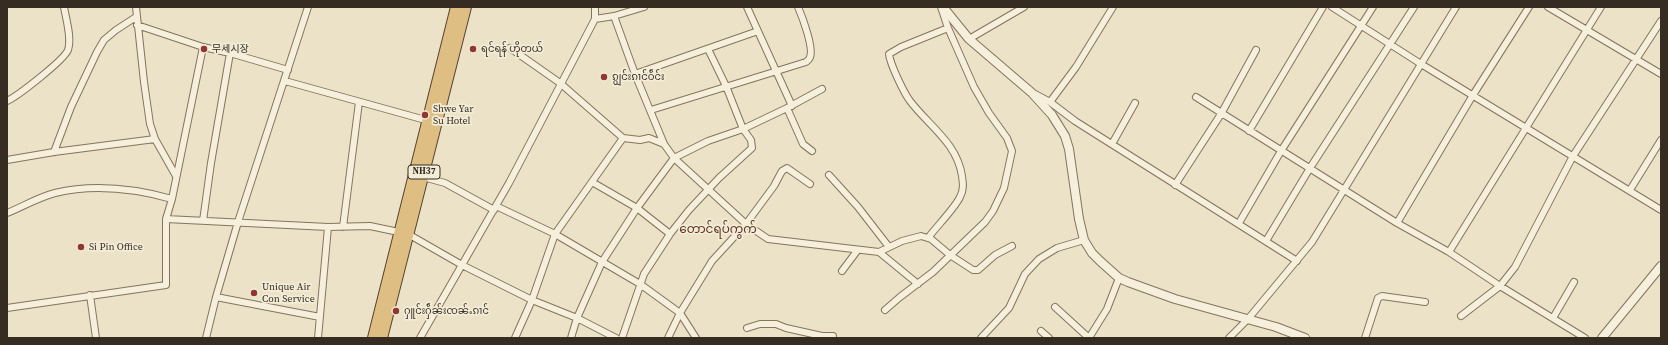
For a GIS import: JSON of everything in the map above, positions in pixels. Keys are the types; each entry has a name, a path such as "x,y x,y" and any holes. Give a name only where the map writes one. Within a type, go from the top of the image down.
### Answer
{"highway":[{"name":"NH37","path":"373,338 403,233 431,122 456,7"},
{"name":"NH37","path":"382,338 403,233 423,177 431,122 466,7"}],"street":[{"path":"7,101 33,84 67,51 69,43 64,7"},
{"path":"136,7 150,124 155,139 176,176"},
{"path":"206,338 216,297 238,222 308,7"},
{"path":"420,338 495,208 595,19 595,7"},
{"path":"595,19 614,16 644,7"},
{"path":"747,7 777,72 804,144 812,151"},
{"path":"651,110 806,62 810,58 809,41 798,7"},
{"path":"886,310 900,297 933,272 985,222 1004,188 1012,151 1007,138 989,113 974,87 948,28 942,7"},
{"path":"942,7 969,39 1032,93 1052,115 1065,136 1069,149 1079,219 1084,240 1092,253 1119,278 1175,299 1276,327 1301,337"},
{"path":"969,39 1024,7"},
{"path":"1050,102 1076,66 1113,7"},
{"path":"1249,131 1323,7"},
{"path":"1332,7 1421,64 1661,210"},
{"path":"1239,223 1281,151 1373,7"},
{"path":"1266,242 1310,168 1414,7"},
{"path":"1229,338 1248,319 1312,242 1456,7"},
{"path":"1397,223 1473,95 1529,7"},
{"path":"1548,7 1661,74"},
{"path":"1449,252 1601,7"},
{"path":"614,16 635,74 664,144 674,158 746,224 768,239 857,251 880,252 914,237 928,238 971,269 978,270 995,256 1012,246"},
{"path":"54,152 71,107 104,40 136,17"},
{"path":"1461,316 1500,286 1515,267 1573,156 1661,21"},
{"path":"138,25 203,47 230,53 288,70"},
{"path":"928,238 960,198 963,187 961,168 956,154 941,134 911,103 905,94 889,54 901,47 948,28"},
{"path":"635,74 758,31"},
{"path":"7,308 90,295 165,286 167,283 166,219 172,199 203,47"},
{"path":"510,48 560,83 623,138 640,140 649,138 664,144"},
{"path":"622,338 644,274 670,234 689,210 719,178 752,148 750,140 743,129 726,86 708,49"},
{"path":"1175,185 1221,114 1256,50"},
{"path":"203,221 211,163 230,53"},
{"path":"284,81 431,122"},
{"path":"571,338 602,262 637,208 674,158 708,141 743,129 790,107 822,89"},
{"path":"1032,93 1050,102 1075,121 1175,185 1239,223 1297,261"},
{"path":"1196,97 1397,223 1449,252 1500,286 1585,338"},
{"path":"343,227 359,102"},
{"path":"1112,144 1135,103"},
{"path":"515,338 532,300 555,234 623,138"},
{"path":"7,160 54,152 155,139"},
{"path":"1630,190 1661,140"},
{"path":"668,338 680,313 712,261 746,224 784,169 787,168 810,184"},
{"path":"829,175 858,207 889,248"},
{"path":"423,177 445,183 495,208 555,234 640,284 680,313 696,338"},
{"path":"592,182 637,208 670,234"},
{"path":"7,213 55,193 82,189 105,189 148,193 172,199"},
{"path":"166,219 328,227 370,226 403,233 462,265 532,300 578,318 616,338"},
{"path":"318,338 328,227"},
{"path":"981,338 1009,308 1025,274 1039,259 1056,248 1084,240"},
{"path":"842,271 857,251"},
{"path":"880,252 918,284"},
{"path":"1602,338 1661,266"},
{"path":"1055,307 1089,338 1107,309 1119,278"},
{"path":"1553,318 1574,282"},
{"path":"90,295 96,338"},
{"path":"1365,338 1378,298 1382,296 1425,302"},
{"path":"216,297 320,317"},
{"path":"747,328 760,324 776,324 798,331 822,336 833,336"},
{"path":"795,338 798,331"},
{"path":"1041,331 1049,338"}],"place":[{"name":"무세시장","path":"204,49"},
{"name":"ရင်ရန် ဟိုတယ်","path":"473,49"},
{"name":"ၵျွင်းၵၢင်ဝဵင်း","path":"604,77"},
{"name":"Shwe Yar Su Hotel","path":"425,115"},
{"name":"Si Pin Office","path":"81,247"},
{"name":"Unique Air Con Service","path":"254,293"},
{"name":"ႁူင်းႁဵၼ်းၸၼ်ႉၵၢင်","path":"396,311"}],"district":[{"name":"တောင်ရပ်ကွက်","path":"718,230"}]}
